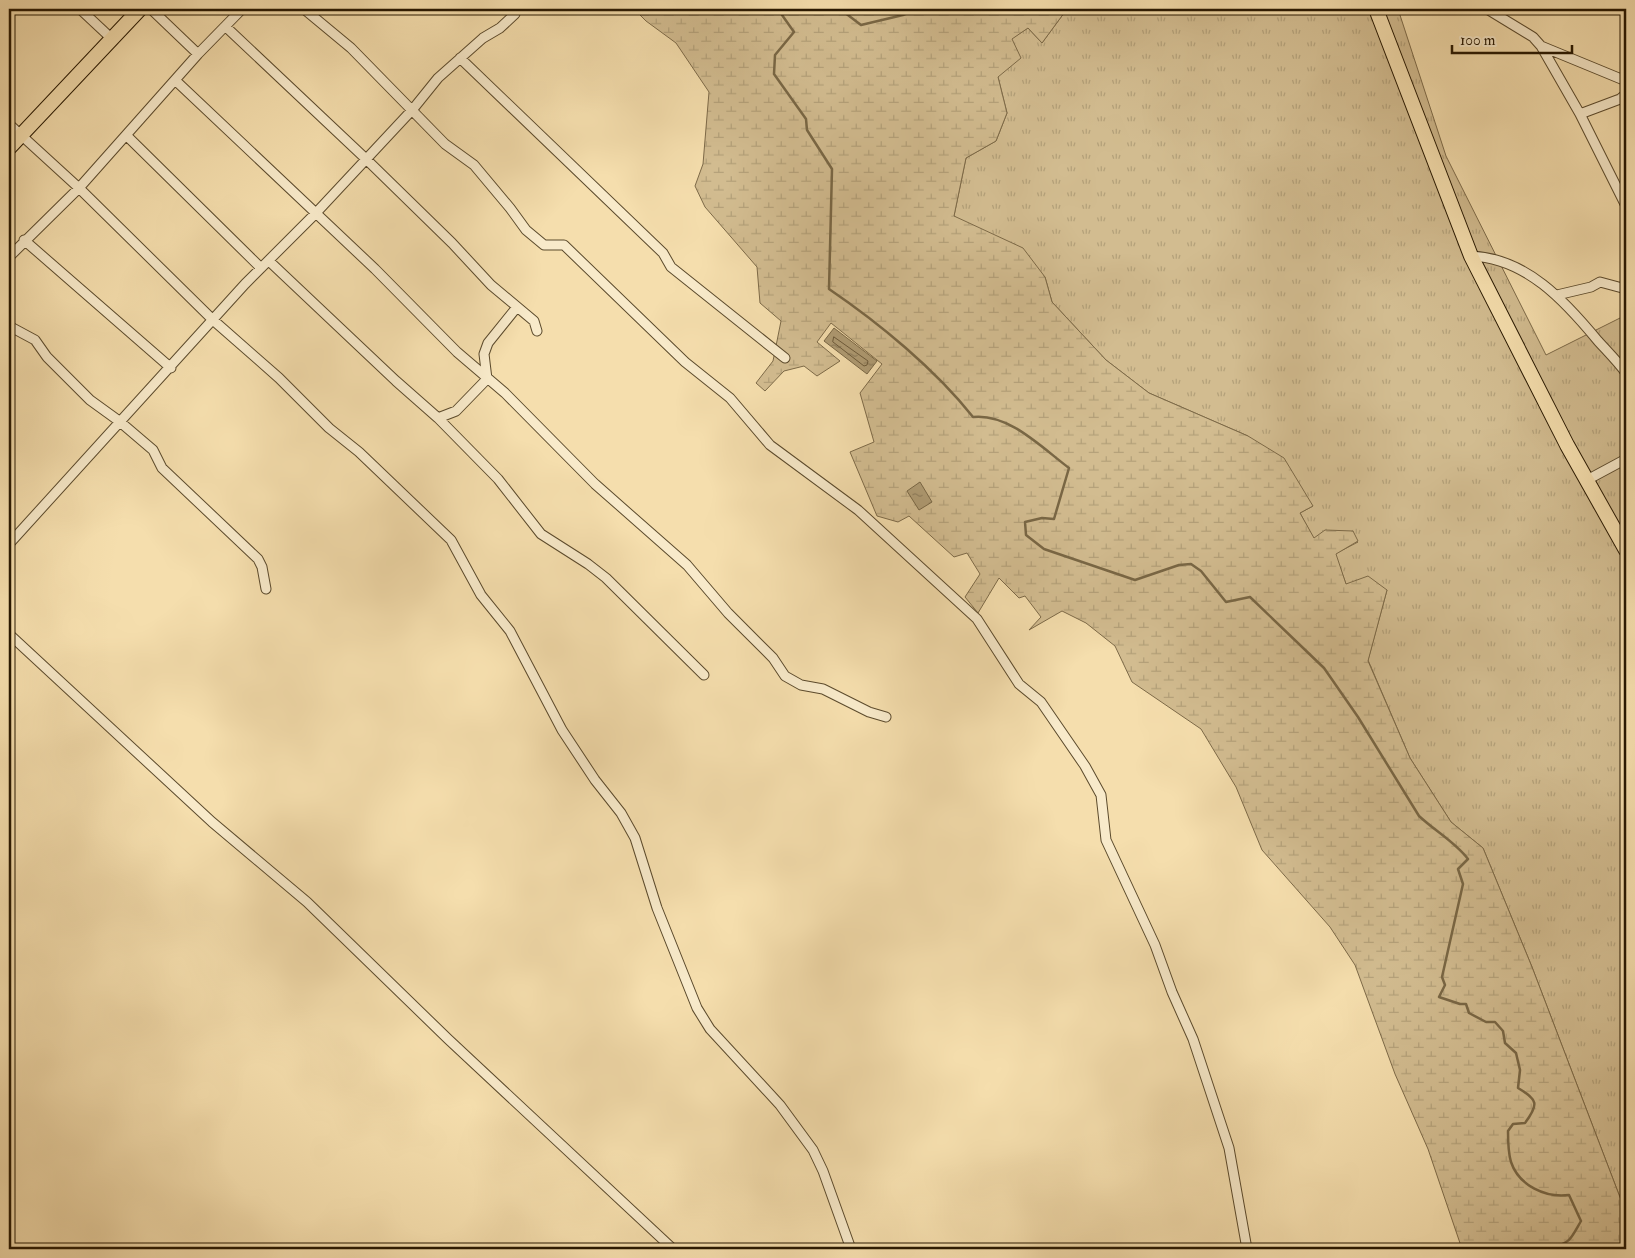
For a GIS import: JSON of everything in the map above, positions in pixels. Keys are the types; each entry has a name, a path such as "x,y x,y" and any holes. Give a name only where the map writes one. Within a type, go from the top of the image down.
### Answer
{"main road":[{"path":"9,148 140,9"},
{"path":"1376,9 1470,256 1587,480 1626,550"}],"street":[{"path":"80,9 111,38"},
{"path":"151,9 198,54"},
{"path":"9,257 24,240 79,188 198,54 242,9"},
{"path":"304,9 351,48 413,109 445,144 474,165 526,230 544,245 564,245 685,362 730,398 770,445 858,510 977,619 1019,684 1040,702 1085,766 1101,795 1106,840 1155,945 1172,992 1193,1039 1229,1148 1247,1249"},
{"path":"1487,9 1533,37 1541,46 1580,114 1626,206"},
{"path":"9,544 119,421 171,368 261,268 315,214 413,109 419,99 460,58 515,14"},
{"path":"226,27 366,158 452,243 491,285 536,322 537,331"},
{"path":"1541,46 1626,81"},
{"path":"460,58 663,253 671,267 785,358"},
{"path":"175,80 375,269 487,379 505,393 595,484 687,565 728,613 773,658 785,676 801,685 822,690 869,712 886,717"},
{"path":"1580,114 1620,99 1626,94"},
{"path":"9,124 20,137 79,188 213,320 279,378 329,428 366,458 454,544 481,595 512,635 562,730 595,780 621,813 635,838 657,908 704,1020 780,1105 813,1150 823,1171 851,1249"},
{"path":"127,136 261,268"},
{"path":"24,240 171,368"},
{"path":"1470,256 1496,258 1510,264 1557,295 1626,373"},
{"path":"268,261 438,418 498,478 541,534 588,564 608,580 704,675"},
{"path":"1557,295 1591,287 1600,282 1626,289"},
{"path":"487,379 484,354 488,343 517,307"},
{"path":"9,326 35,340 47,357 90,400 119,421 153,450 162,468 258,559 262,567 266,589"},
{"path":"438,418 456,411 487,379"},
{"path":"1587,480 1626,459"},
{"path":"9,634 212,822 307,902 441,1032 672,1249"}],"green space":[{"path":"634,9 1067,9 1042,43 1028,28 1012,39 1021,58 998,77 1007,113 996,141 966,158 954,216 1023,248 1045,277 1052,302 1106,360 1149,393 1248,436 1284,458 1313,506 1300,513 1314,538 1325,530 1353,531 1358,541 1336,554 1346,584 1368,576 1387,590 1368,661 1410,758 1451,822 1483,848 1532,967 1626,1213 1626,1249 1462,1249 1428,1149 1395,1074 1355,965 1330,927 1262,850 1236,787 1201,729 1132,682 1115,646 1086,623 1062,611 1029,630 1041,617 1025,596 1019,598 999,578 978,613 965,597 980,574 967,553 954,557 909,516 898,522 877,516 850,452 874,442 860,393 882,364 831,323 817,342 840,361 817,376 804,366 784,371 765,391 756,383 773,361 781,321 760,303 757,267 705,207 695,186 703,164 709,92 676,43 646,21"},
{"path":"1067,9 1398,9 1446,156 1546,355 1626,315 1626,1213 1532,967 1483,848 1451,822 1410,758 1368,660 1387,590 1346,584 1335,554 1358,542 1314,539 1300,513 1313,506 1248,436 1149,393 1106,360 1052,302 1045,277 954,216 966,158 996,141 1007,113 998,77 1011,39 1028,28 1042,43"}],"water":[{"path":"834,328 877,361 867,374 824,341"},
{"path":"920,482 932,502 919,510 907,491"}],"waterway":[{"path":"785,9 782,15 794,32 775,55 774,74 806,119 807,130 832,169 829,289 906,348 942,382 973,417 986,417 1012,426 1069,468 1054,519 1042,518 1025,522 1026,535 1044,549 1135,580 1179,565 1191,564 1201,571 1226,602 1250,597 1324,668 1358,717 1419,816 1457,847 1468,859 1458,869 1463,884 1442,977 1445,985 1439,997 1460,1004 1466,1004 1469,1013 1486,1022 1495,1022 1503,1031 1505,1043 1516,1053 1520,1070 1518,1088 1533,1099 1534,1107 1525,1123 1513,1124 1508,1131 1511,1162 1520,1178 1534,1189 1551,1194 1569,1195 1581,1221 1569,1240 1551,1249"},
{"path":"840,9 861,25 903,15 917,9"}]}
